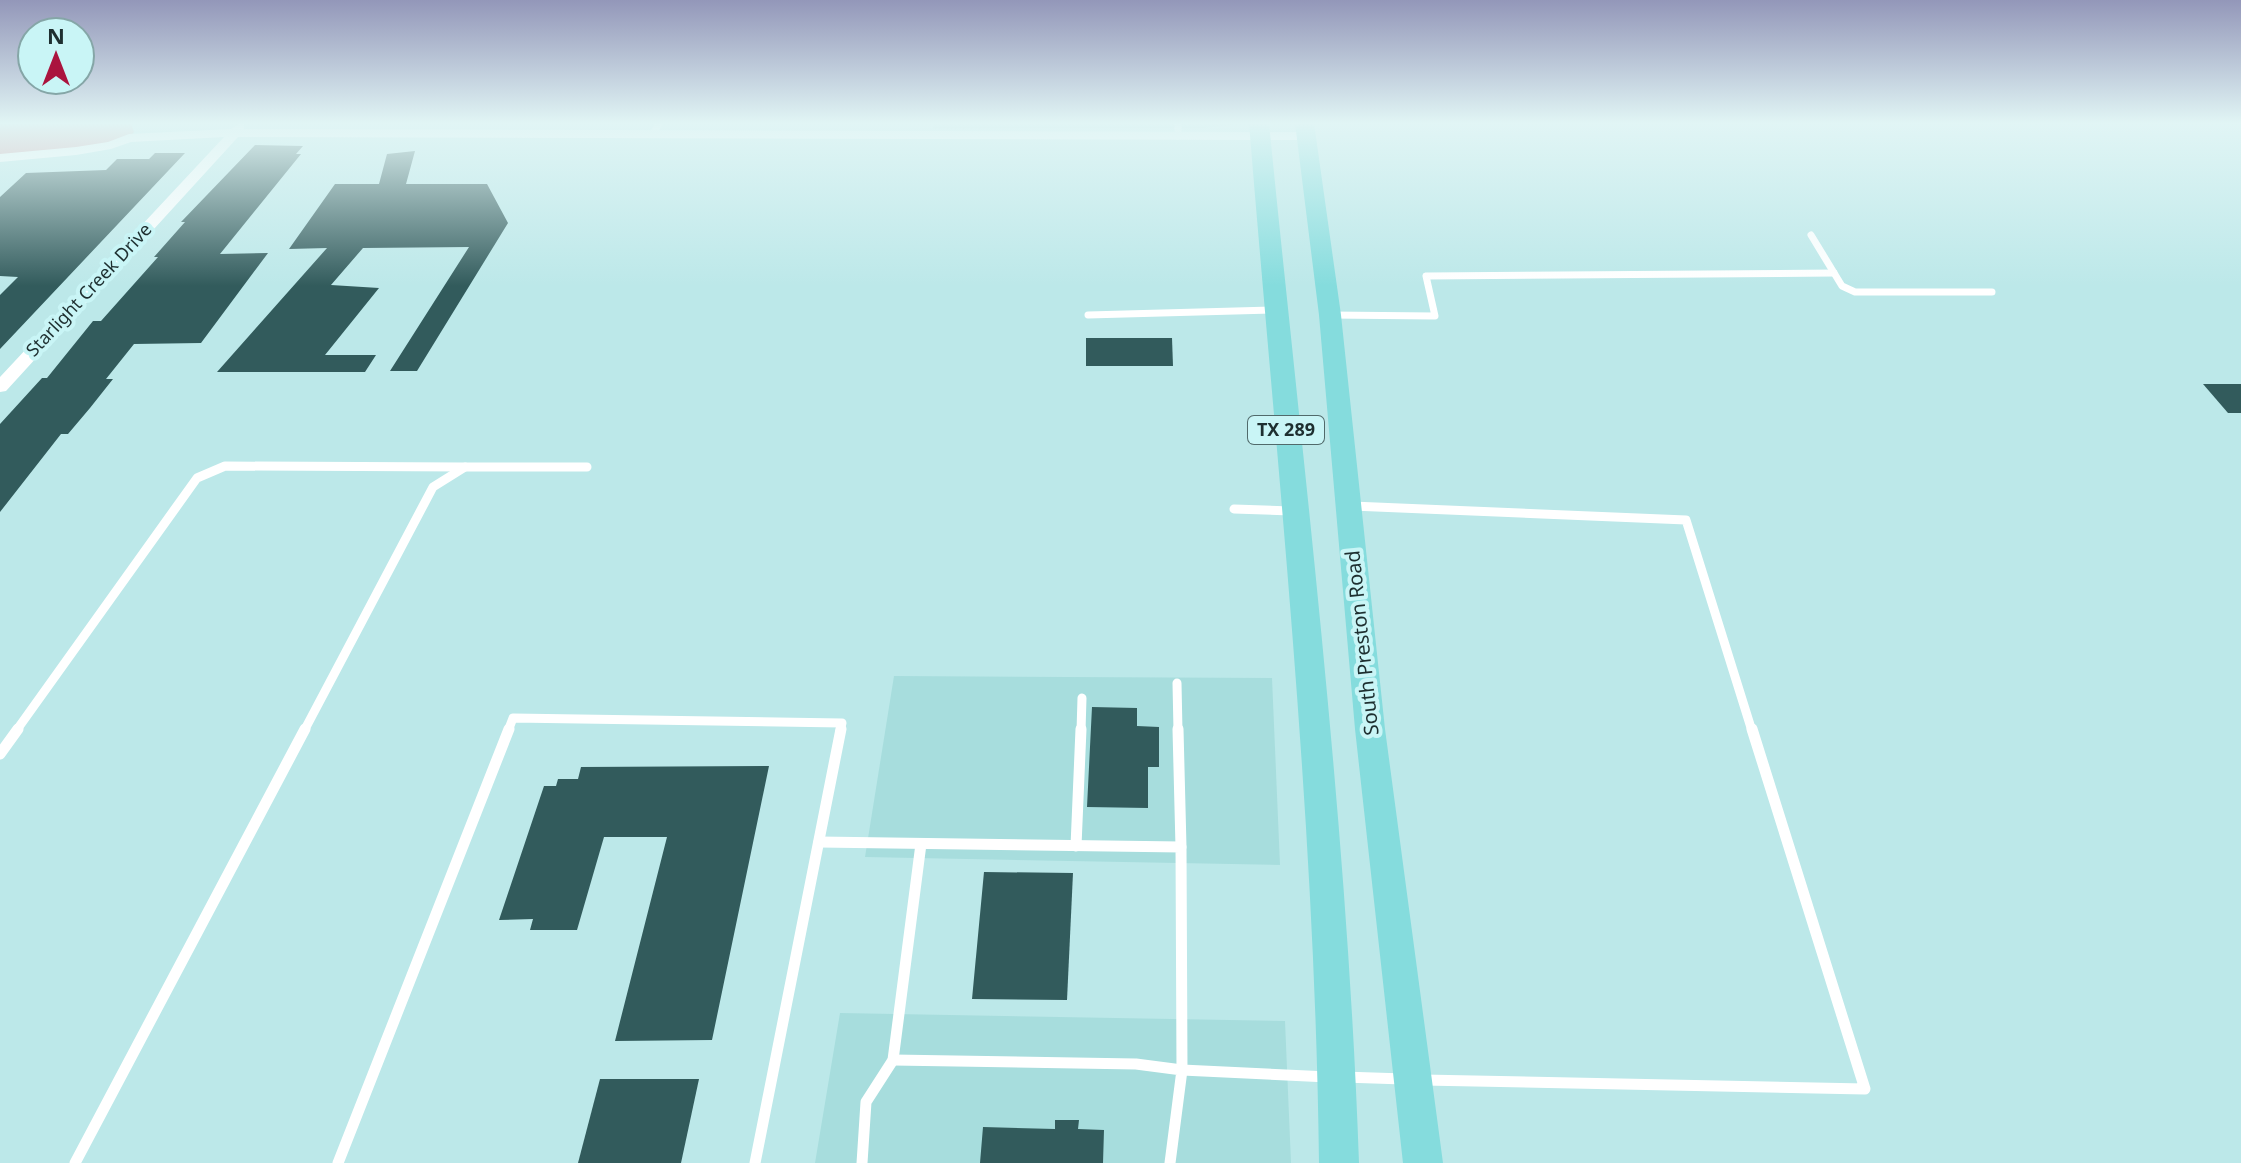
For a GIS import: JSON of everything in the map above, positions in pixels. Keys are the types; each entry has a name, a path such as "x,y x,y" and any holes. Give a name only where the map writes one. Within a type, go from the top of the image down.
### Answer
{"main road":[{"name":"TX 289","path":"1264,177 1313,724 1337,1077 1339,1163"},
{"name":"South Preston Road","path":"1311,177 1330,315 1370,729 1423,1163"}],"street":[{"name":"Starlight Creek Drive","path":"0,387 194,177"}],"lane":[{"path":"1811,235 1842,286 1855,292 1992,292"},
{"path":"1330,315 1435,316 1426,276 1834,273"},
{"path":"1088,315 1276,310"},
{"path":"0,754 197,478 225,466 587,467"},
{"path":"75,1163 433,487 465,467"},
{"path":"893,1060 1136,1064 1182,1070 1413,1080 1865,1089 1686,520 1348,506"},
{"path":"1234,509 1292,511"},
{"path":"1170,1163 1182,1070 1177,683"},
{"path":"1076,846 1082,698"},
{"path":"338,1163 513,718 842,723 755,1163"},
{"path":"819,842 1181,847"},
{"path":"862,1163 866,1102 893,1060 921,844"}],"shaded area":[{"path":"894,676 1272,678 1280,865 865,857"},
{"path":"840,1013 1285,1021 1291,1163 815,1163"}],"building":[{"path":"21,177 162,177 0,349 0,295 18,277 0,276 0,197"},
{"path":"224,177 282,177 220,254 268,253 201,343 134,344 106,379 113,379 90,408 68,434 61,434 0,512 0,424 42,378 47,378 93,321 101,321 158,257 154,257 185,222 181,222"},
{"path":"381,177 408,177 406,184 487,184 508,223 417,371 390,371 469,247 363,248 331,285 379,288 325,355 376,355 365,372 217,372 327,248 289,249 335,184 379,184"},
{"path":"1086,338 1172,338 1173,366 1086,366"},
{"path":"2203,384 2241,384 2241,413 2228,413"},
{"path":"1092,707 1137,708 1137,726 1159,727 1159,767 1148,767 1148,808 1087,807"},
{"path":"769,766 712,1040 615,1041 667,837 604,837 577,930 530,930 533,919 499,920 544,786 556,786 558,779 578,779 581,767"},
{"path":"984,872 1073,873 1067,1000 972,999"},
{"path":"600,1079 699,1079 681,1163 578,1163"},
{"path":"1055,1120 1079,1120 1078,1129 1104,1130 1103,1163 980,1163 983,1127 1055,1129"}]}
